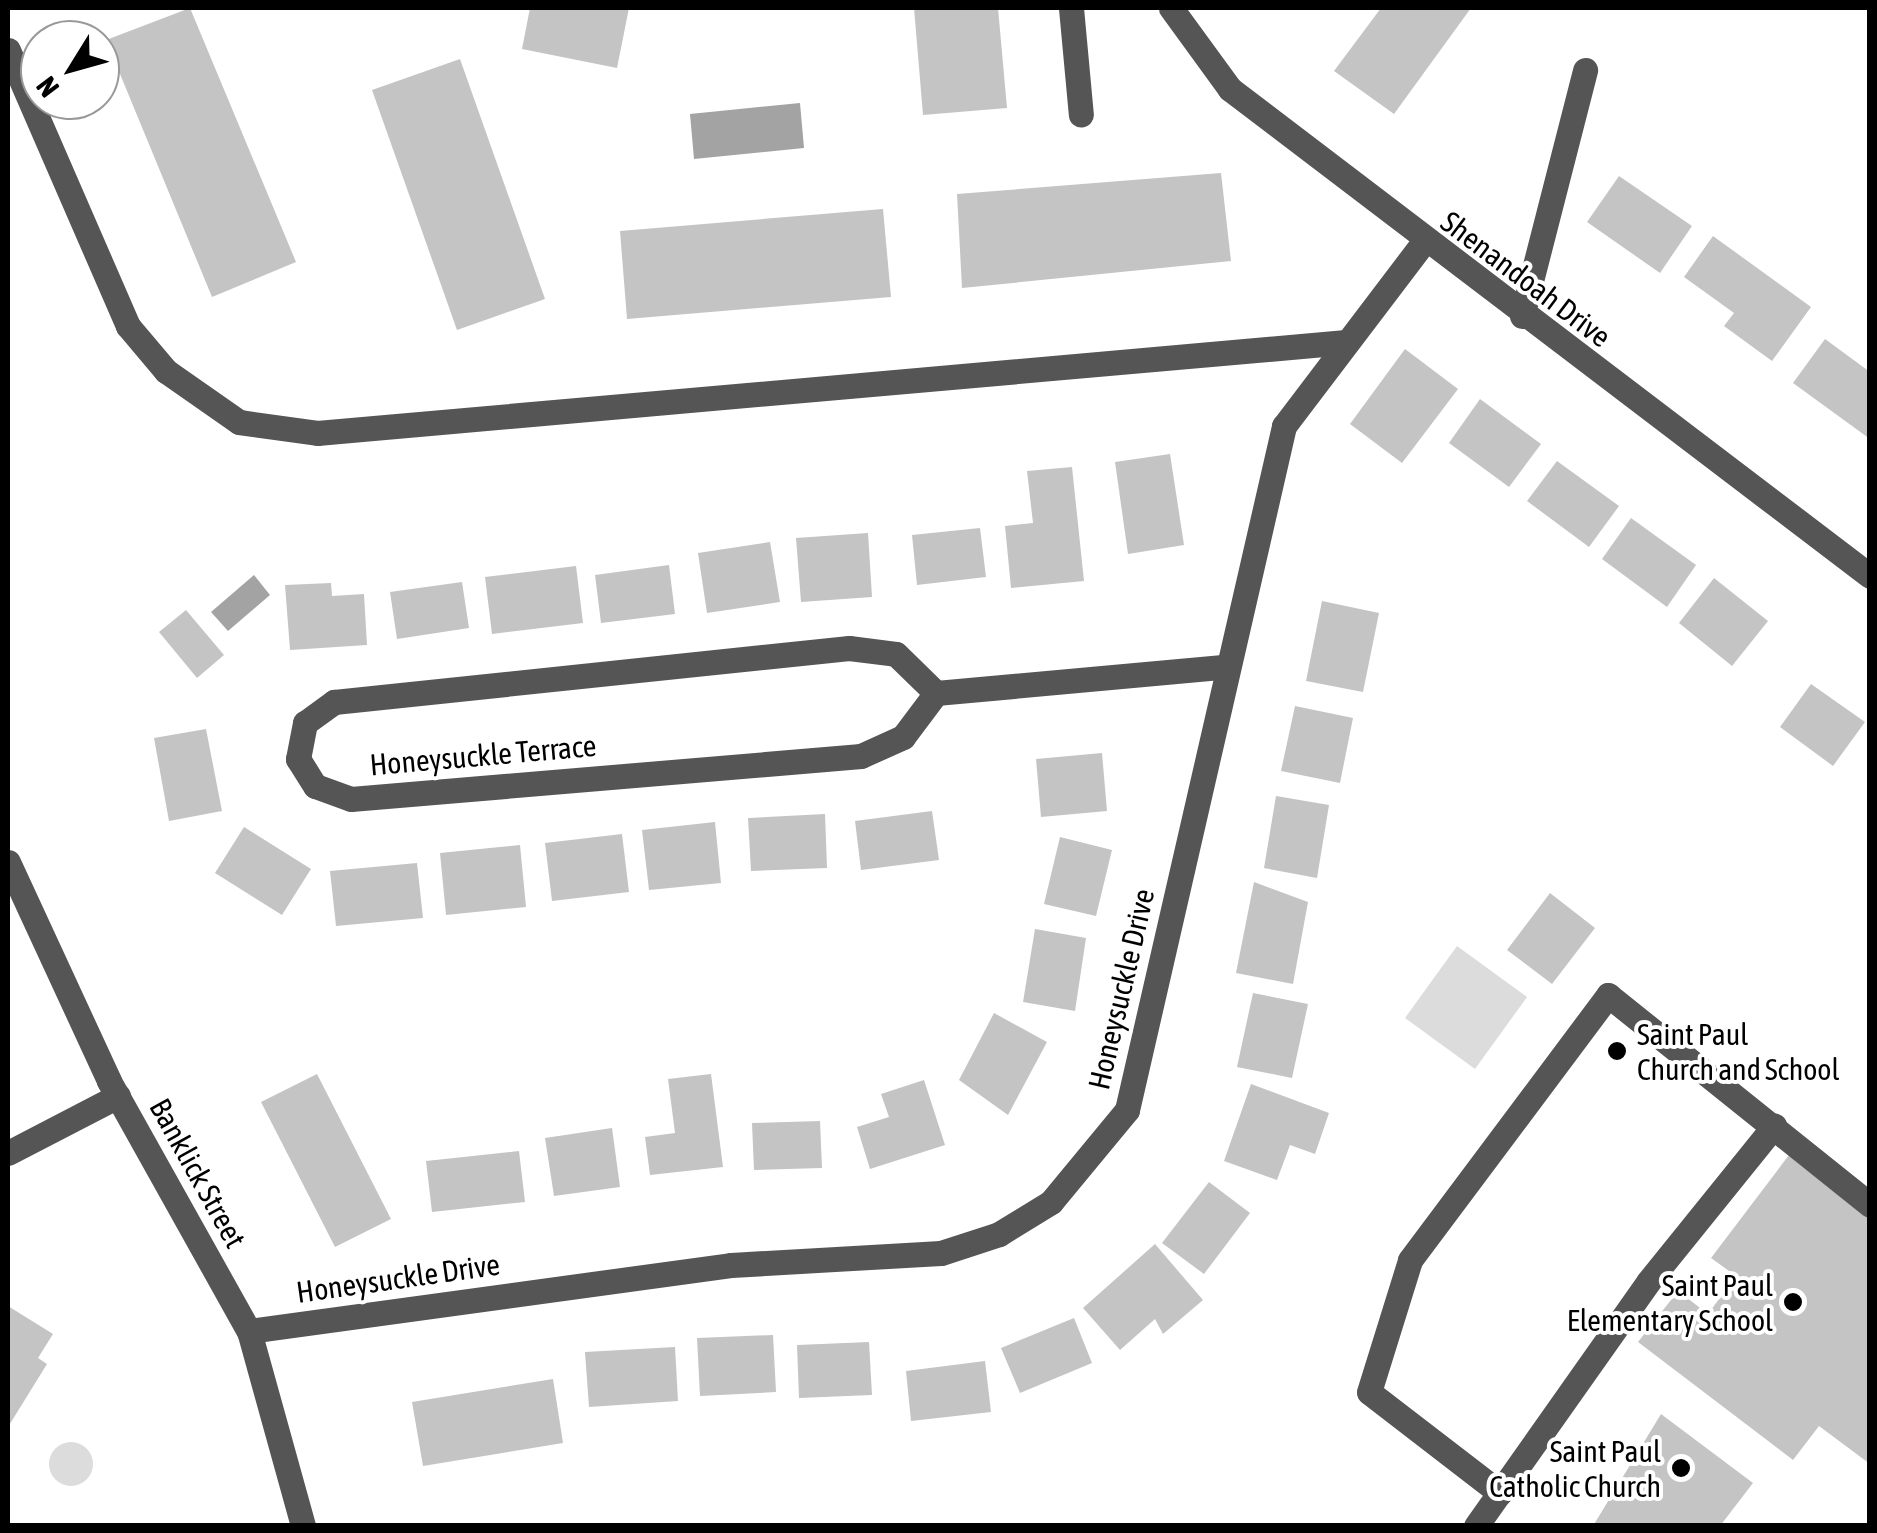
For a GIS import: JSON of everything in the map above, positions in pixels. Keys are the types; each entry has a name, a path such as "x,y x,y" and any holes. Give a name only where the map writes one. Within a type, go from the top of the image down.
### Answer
{"street":[{"path":"1071,8 1081,115"},
{"name":"Shenandoah Drive","path":"1172,8 1230,90 1423,243 1870,576"},
{"path":"8,50 128,326 166,372 238,422 317,433 1346,342"},
{"path":"1522,316 1585,70"},
{"name":"Honeysuckle Drive","path":"248,1331 731,1264 942,1253 999,1234 1052,1202 1126,1110 1223,667 1284,426 1423,243"},
{"name":"Honeysuckle Terrace","path":"809,652 896,654 936,693 903,737 861,756 351,798 315,786 298,760 305,724 334,702 809,652"},
{"path":"936,693 1223,667"},
{"name":"Banklick Street","path":"8,862 118,1096 248,1331 304,1526"},
{"path":"1500,1493 1369,1392 1410,1260 1608,995 1870,1205"},
{"path":"8,1153 118,1096"},
{"path":"1476,1526 1648,1282 1774,1126"}],"shaded area":[{"path":"800,103 804,148 694,159 690,114"},
{"path":"254,575 270,595 228,631 211,612"},
{"path":"1457,946 1527,997 1475,1069 1405,1018"},
{"path":"71,1442 87,1448 93,1464 87,1480 71,1486 55,1480 49,1464 55,1448"}],"building":[{"path":"190,8 296,262 212,297 120,74 120,35"},
{"path":"530,8 629,8 617,68 522,49"},
{"path":"914,8 998,8 1007,108 923,115"},
{"path":"1381,8 1471,8 1394,114 1334,71"},
{"path":"460,59 545,299 457,330 372,90"},
{"path":"1221,173 1231,261 962,288 957,194"},
{"path":"1619,176 1692,226 1660,273 1587,222"},
{"path":"883,209 891,297 627,319 620,231"},
{"path":"1713,236 1811,307 1772,361 1724,326 1734,313 1684,277"},
{"path":"1825,339 1870,372 1870,439 1793,383"},
{"path":"1405,349 1458,389 1402,463 1350,424"},
{"path":"1480,399 1541,444 1509,487 1449,443"},
{"path":"1170,454 1184,545 1128,554 1115,462"},
{"path":"1557,461 1619,506 1589,547 1527,501"},
{"path":"1072,467 1084,581 1011,588 1005,526 1033,523 1027,471"},
{"path":"1631,518 1696,565 1667,607 1602,559"},
{"path":"980,528 986,577 917,585 912,535"},
{"path":"868,533 872,597 801,602 796,538"},
{"path":"770,542 780,602 707,613 698,553"},
{"path":"669,565 675,614 601,623 595,575"},
{"path":"576,566 583,623 492,634 485,577"},
{"path":"1714,578 1768,621 1732,666 1679,623"},
{"path":"462,582 469,628 397,639 390,592"},
{"path":"331,583 332,596 364,594 367,645 290,650 285,585"},
{"path":"1322,601 1379,613 1363,692 1306,681"},
{"path":"186,610 224,655 197,678 159,632"},
{"path":"1811,684 1865,722 1833,766 1780,727"},
{"path":"1295,706 1353,718 1340,783 1281,771"},
{"path":"206,729 222,811 169,821 154,738"},
{"path":"1102,753 1107,811 1041,817 1036,759"},
{"path":"1276,796 1329,805 1317,878 1264,868"},
{"path":"932,811 939,860 861,870 855,821"},
{"path":"825,814 827,868 751,871 748,818"},
{"path":"715,822 721,883 649,890 642,830"},
{"path":"244,827 311,869 282,915 215,873"},
{"path":"622,834 629,892 552,901 545,843"},
{"path":"1060,837 1112,850 1096,916 1044,904"},
{"path":"520,845 526,907 446,915 440,853"},
{"path":"417,863 423,918 336,926 330,871"},
{"path":"1254,882 1308,902 1293,984 1236,973"},
{"path":"1550,893 1595,928 1552,984 1507,950"},
{"path":"1035,929 1086,938 1075,1011 1023,1002"},
{"path":"1253,993 1308,1004 1292,1078 1237,1067"},
{"path":"994,1013 1047,1042 1008,1115 959,1080"},
{"path":"317,1074 391,1219 335,1247 261,1102"},
{"path":"711,1074 723,1167 650,1175 645,1137 675,1133 668,1079"},
{"path":"924,1080 945,1145 870,1169 857,1127 889,1117 881,1094"},
{"path":"1251,1084 1329,1113 1315,1154 1290,1145 1277,1180 1224,1161"},
{"path":"820,1121 822,1168 754,1170 752,1123"},
{"path":"612,1128 620,1187 554,1196 545,1138"},
{"path":"519,1151 525,1202 432,1212 426,1161"},
{"name":"Saint Paul Elementary School","path":"1789,1155 1870,1217 1870,1464 1819,1426 1793,1460 1638,1342 1678,1291 1708,1314 1736,1276 1711,1258"},
{"path":"1209,1182 1250,1213 1204,1274 1162,1243"},
{"path":"1155,1244 1203,1300 1163,1334 1155,1319 1120,1350 1083,1308"},
{"path":"8,1306 53,1334 38,1358 47,1364 8,1427"},
{"path":"1074,1318 1092,1363 1020,1393 1001,1348"},
{"path":"773,1335 776,1392 700,1396 697,1338"},
{"path":"869,1342 872,1395 799,1398 797,1345"},
{"path":"675,1347 678,1401 589,1407 585,1352"},
{"path":"985,1361 991,1412 911,1421 906,1371"},
{"path":"553,1379 563,1443 423,1466 412,1402"},
{"name":"Saint Paul Catholic Church","path":"1661,1414 1753,1483 1720,1526 1593,1526"}],"place":[{"name":"Saint Paul Church and School","path":"1617,1051"},
{"name":"Saint Paul Elementary School","path":"1793,1302"},
{"name":"Saint Paul Catholic Church","path":"1681,1468"}]}
